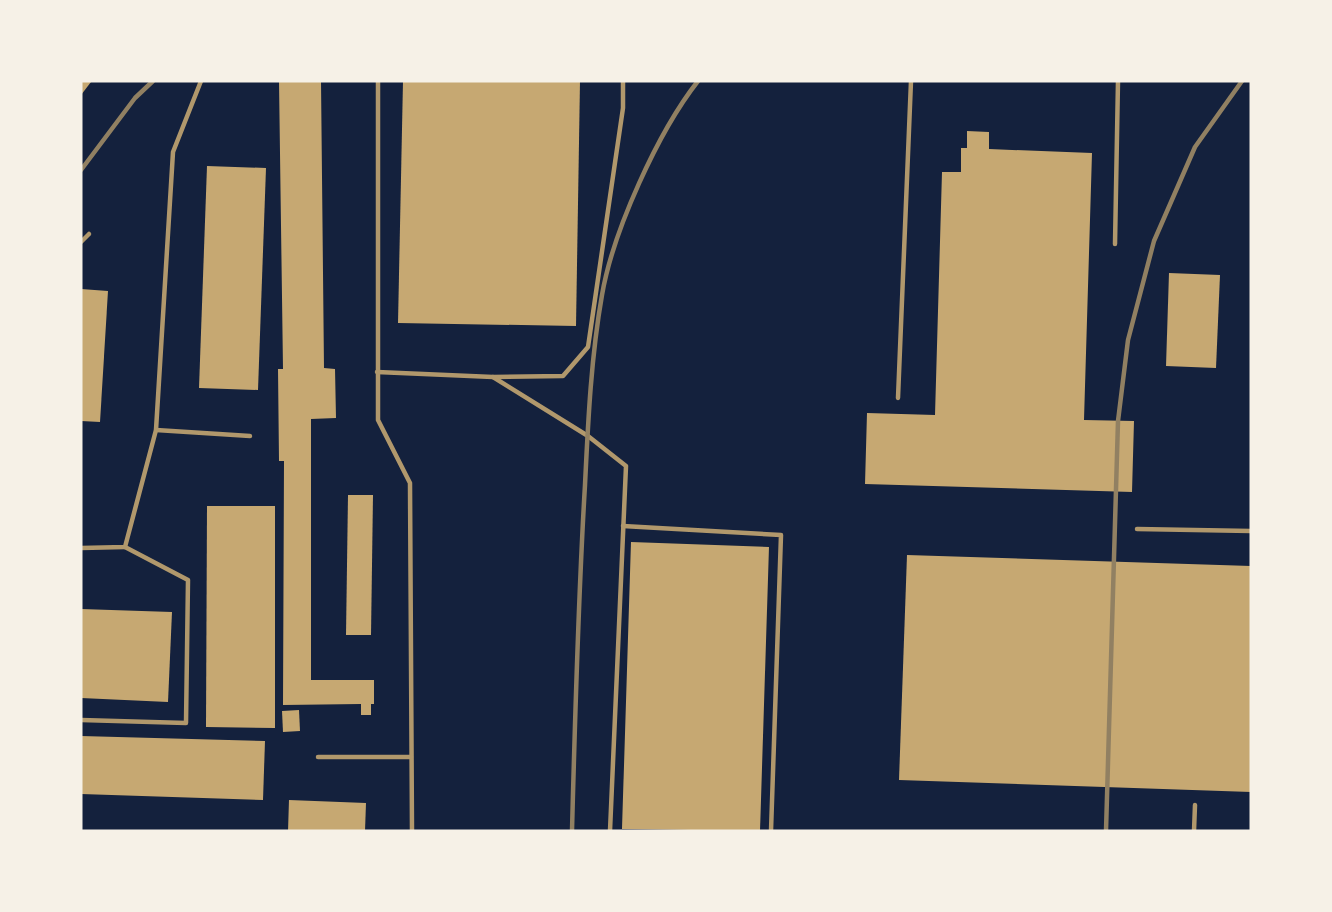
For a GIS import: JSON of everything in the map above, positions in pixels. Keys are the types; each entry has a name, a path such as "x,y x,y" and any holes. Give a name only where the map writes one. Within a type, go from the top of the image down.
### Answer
{"lane":[{"path":"125,547 156,430 173,152 201,81"},
{"path":"378,81 378,420 410,483 412,831"},
{"path":"377,372 493,377 563,376 588,347 622,108 622,81"},
{"path":"898,398 911,81"},
{"path":"1115,243 1118,81"},
{"path":"81,242 89,234"},
{"path":"493,377 588,436 626,466 610,831"},
{"path":"156,430 250,436"},
{"path":"623,526 781,536 771,831"},
{"path":"1137,529 1251,531"},
{"path":"81,548 125,547 188,580 186,723 81,720"},
{"path":"318,756 411,757"},
{"path":"1194,831 1195,805"}],"building":[{"path":"81,81 91,82 81,95"},
{"path":"279,81 321,81 324,368 335,369 336,418 311,419 311,680 374,680 374,704 371,704 371,715 361,715 361,704 283,705 284,461 279,461 278,369 283,369"},
{"path":"403,81 580,81 576,326 398,323"},
{"path":"967,131 989,132 989,149 1092,153 1084,420 1134,421 1132,492 865,484 867,413 935,415 942,172 961,172 961,148 967,148"},
{"path":"207,166 266,168 258,390 199,388"},
{"path":"1169,273 1220,275 1216,368 1166,366"},
{"path":"81,289 108,291 100,422 81,421"},
{"path":"348,495 373,495 371,635 346,635"},
{"path":"207,506 275,506 275,728 206,727"},
{"path":"631,542 769,547 760,831 622,829"},
{"path":"907,555 1251,566 1251,792 899,780"},
{"path":"81,609 172,612 168,702 81,698"},
{"path":"299,710 300,731 283,732 282,711"},
{"path":"81,736 265,741 263,800 81,794"},
{"path":"289,800 366,803 365,831 288,831"}],"railway":[{"path":"81,170 135,98 153,81"},
{"path":"572,831 587,438 598,318 616,242 639,183 668,127 698,81"},
{"path":"1106,831 1118,421 1128,340 1154,241 1195,147 1242,81"}]}
